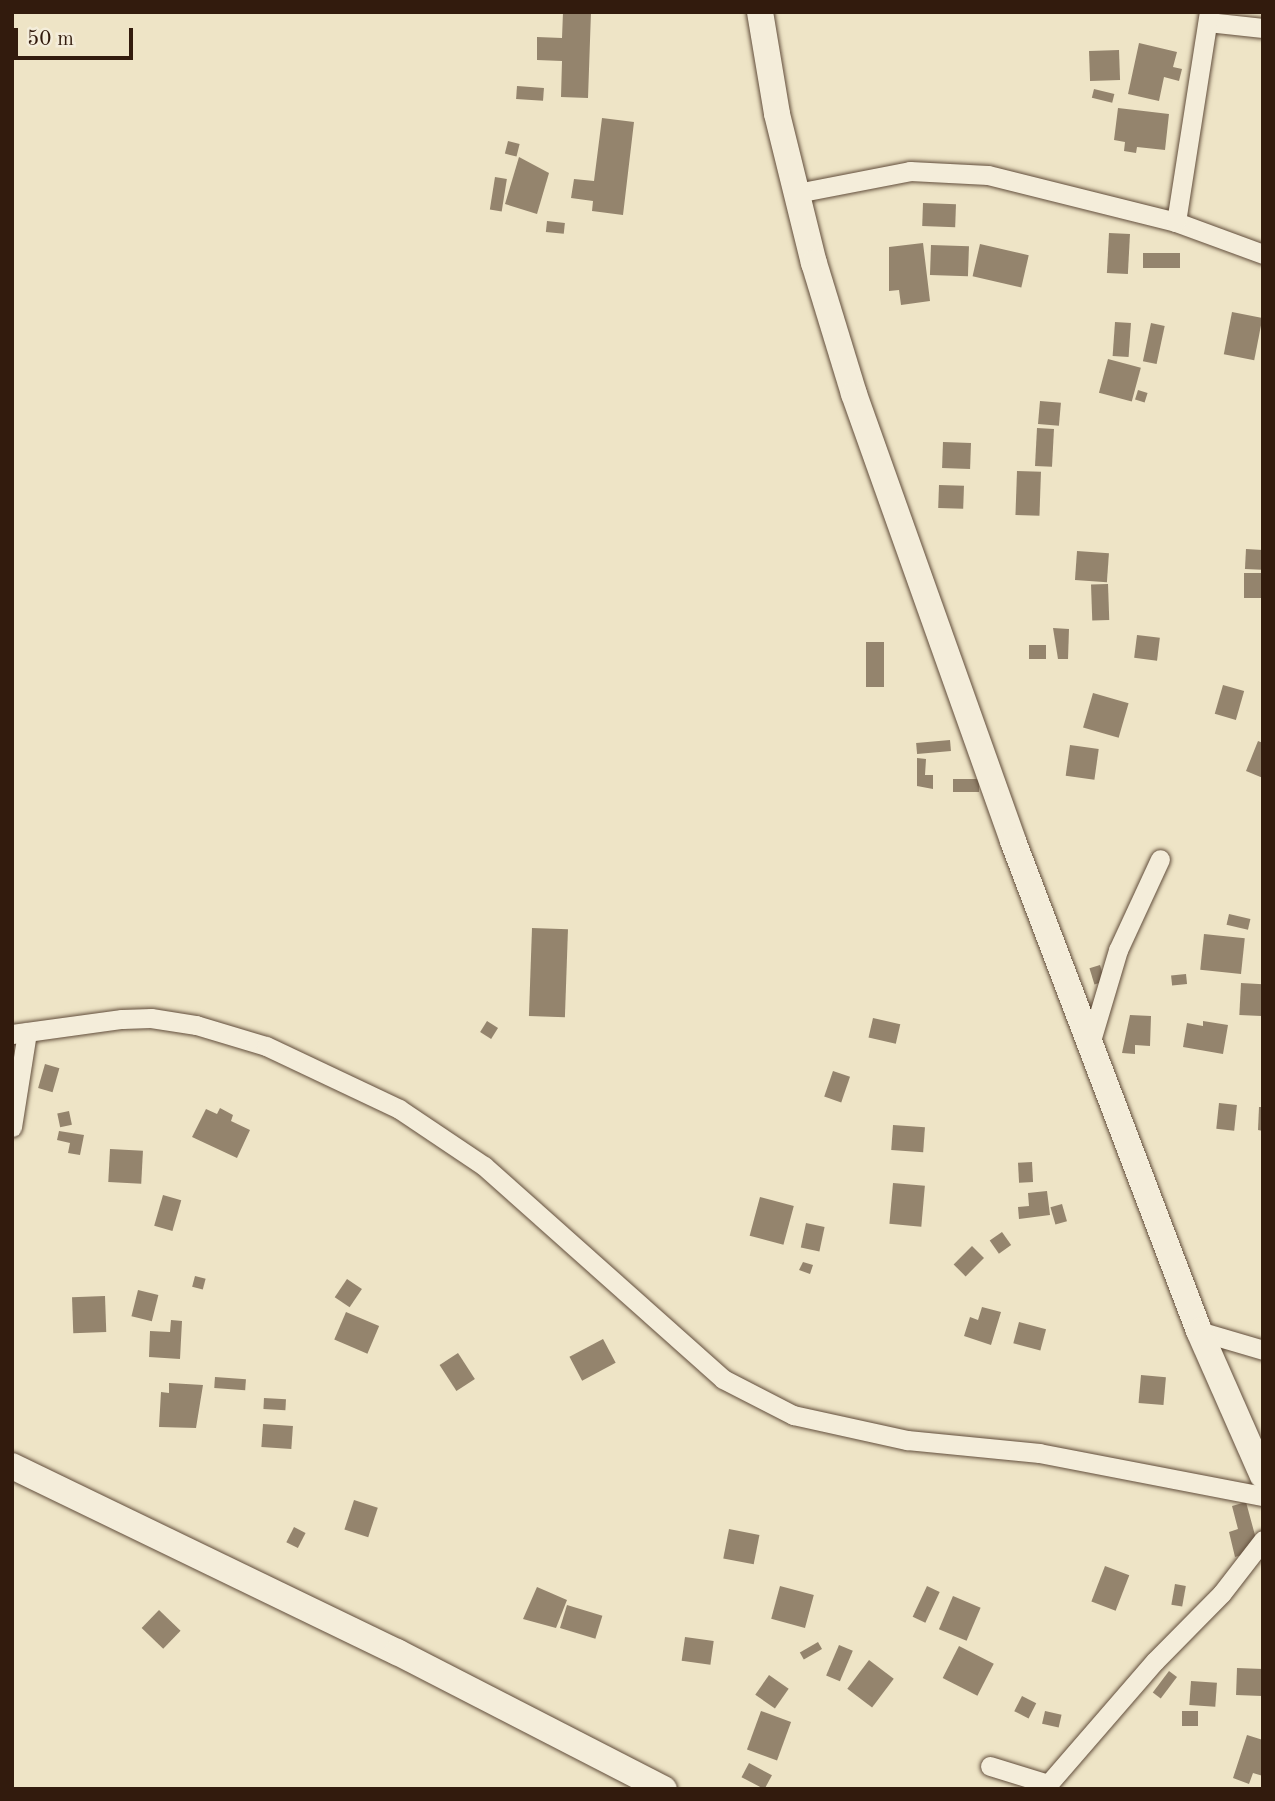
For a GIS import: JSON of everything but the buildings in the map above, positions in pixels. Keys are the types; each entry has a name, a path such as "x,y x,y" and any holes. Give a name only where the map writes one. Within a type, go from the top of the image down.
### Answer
{"street":[{"path":"760,12 797,193 854,394 1090,1044 1199,1331 1263,1476"},
{"path":"1176,222 1209,17 1263,28"},
{"path":"797,193 910,171 988,176 1176,222 1263,254"},
{"path":"1090,1044 1118,950 1160,859"},
{"path":"12,1127 20,1033 122,1018 151,1017 196,1025 266,1046 399,1109 484,1166 667,1334 723,1379 793,1415 906,1440 1039,1453 1263,1496"},
{"path":"1199,1331 1263,1350"},
{"path":"12,1466 664,1789"},
{"path":"990,1766 1046,1786 1155,1661 1222,1593 1263,1541"}]}
